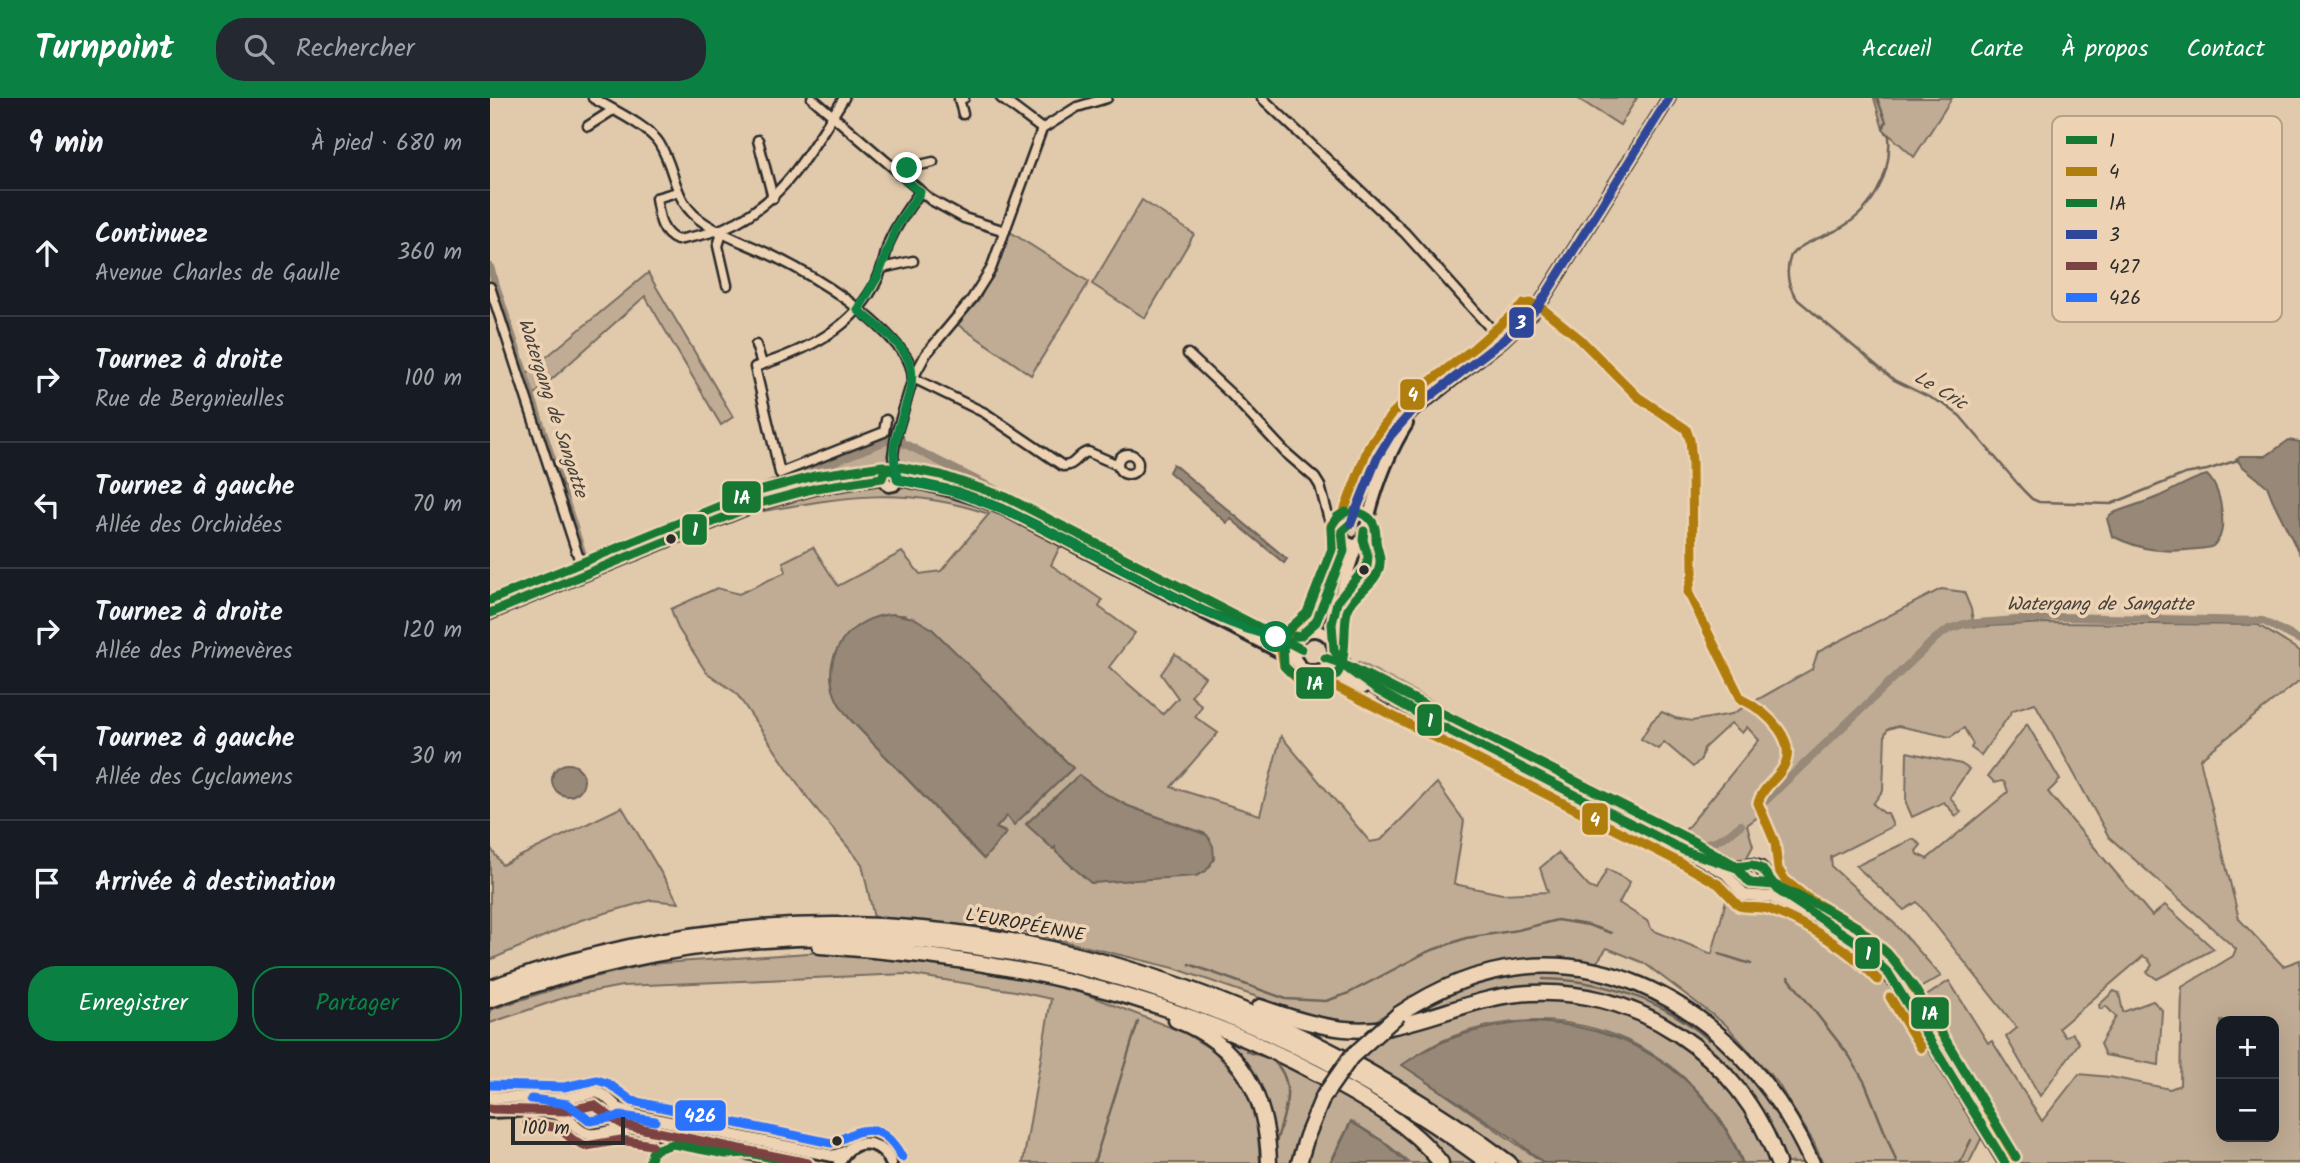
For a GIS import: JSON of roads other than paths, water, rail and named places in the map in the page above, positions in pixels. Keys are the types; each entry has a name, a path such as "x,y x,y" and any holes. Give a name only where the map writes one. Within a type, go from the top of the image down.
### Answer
{"highway":[{"name":"L'EUROPÉENNE","path":"490,988 569,963 648,944 736,931 818,926 892,927 973,935 1053,948 1139,971 1231,1003 1331,1050 1421,1102 1509,1163"},
{"name":"L'EUROPÉENNE","path":"490,1000 556,978 654,955 759,941 877,938 972,946 1080,966 1186,998 1287,1041 1378,1089 1489,1163"},
{"path":"654,955 761,947 820,946 987,964 1112,990 1232,1032 1294,1061 1350,1091 1400,1123 1441,1163"},
{"path":"987,964 1137,1006 1189,1025 1215,1040 1238,1063 1258,1097 1266,1127 1269,1163"},
{"path":"1299,1163 1323,1097 1351,1058 1399,1014 1448,987 1484,975 1545,967 1580,969 1631,981 1691,1012 1740,1053 1783,1109 1812,1163"},
{"path":"1139,971 1185,979 1306,1022 1352,1030 1395,1026 1476,1001 1518,994 1560,993 1609,1001 1665,1025 1712,1060 1752,1108 1770,1140 1778,1163"}],"main road":[{"path":"1295,660 1294,646 1318,620 1344,551 1346,530 1384,445 1404,418 1502,341 1534,311 1670,98"},
{"path":"1321,670 1330,663 1333,616 1373,500 1398,438 1430,396"},
{"path":"490,613 770,499 883,475 886,484 891,486 897,476 956,491 1002,508 1203,611 1295,660 1307,670 1321,670 1343,677 1685,851 1726,874 1744,895 1772,897 1819,919"},
{"path":"1346,530 1359,524 1362,537"},
{"path":"1346,530 1353,546 1362,537"},
{"path":"1203,611 1273,636 1322,633 1355,674 1435,723"},
{"path":"1685,851 1731,866 1758,866 1779,891 1862,946 1895,982 2005,1163"},
{"path":"1737,887 1736,876 1745,866"},
{"path":"1755,897 1765,890 1767,876"},
{"path":"490,1097 565,1099 596,1092 622,1110 646,1117 830,1155 845,1152 856,1144 870,1143 882,1149 891,1162"},
{"path":"574,1124 572,1107 581,1095"},
{"path":"601,1132 610,1125 612,1119 610,1102"},
{"path":"490,1112 552,1113 564,1116 586,1133 633,1129 794,1163"},
{"path":"839,1163 845,1152"}],"street":[{"path":"593,98 648,132 657,141 677,192 690,211 720,232 799,270 858,310 904,353 921,362"},
{"path":"812,98 920,192 953,213 1005,231"},
{"path":"677,192 656,198 662,226 669,236 677,240 720,232 772,198 799,168 844,98"},
{"path":"963,114 959,99 964,98"},
{"path":"1001,98 1042,129"},
{"path":"897,476 894,452 896,435 913,378 921,362 978,291 1000,247 1042,129 1077,107 1107,98"},
{"path":"1262,98 1405,233 1502,341"},
{"path":"588,126 613,110"},
{"path":"758,140 772,198"},
{"path":"899,174 907,168 933,162"},
{"path":"886,421 884,432 780,473 755,367 812,345 858,310 873,288 896,227 920,192"},
{"path":"989,227 1000,247"},
{"path":"720,232 718,250 727,285"},
{"path":"882,268 913,261"},
{"path":"490,287 584,574"},
{"path":"757,345 762,364"},
{"path":"904,353 913,378"},
{"path":"1188,354 1233,395 1284,452 1315,478 1320,486 1326,511 1346,530"},
{"path":"913,378 985,413 1060,465 1073,464 1081,454 1088,452 1118,466"},
{"path":"883,475 894,452"}],"waterway":[{"name":"Le Cric","path":"1877,98 1886,122 1883,129 1889,136 1887,166 1883,179 1869,204 1859,214 1835,231 1806,244 1791,255 1788,278 1798,300 1894,380 1945,405 1960,416 2023,490 2039,502 2111,504 2185,474 2238,460"},
{"path":"490,267 584,558 589,562 696,516 886,441 905,444 1044,514"},
{"name":"Watergang de Sangatte","path":"1758,808 1936,638 1949,629 1964,624 2056,617 2263,621 2300,640"},
{"path":"1359,665 1496,739"},
{"path":"1700,844 1717,840 1741,825"},
{"path":"1189,964 1286,999 1326,1001 1349,993 1427,952 1466,938 1518,930 1557,920 1588,925 1611,933"},
{"path":"1719,954 1751,964"},
{"path":"1788,977 1850,1057 1865,1083 1897,1163"},
{"path":"1543,979 1588,983 1632,995 1673,1014 1709,1040"},
{"path":"1094,1163 1138,1022"},
{"path":"1246,1051 1272,1060 1285,1078 1287,1100 1276,1143"},
{"path":"1960,1163 1971,1140"}]}
